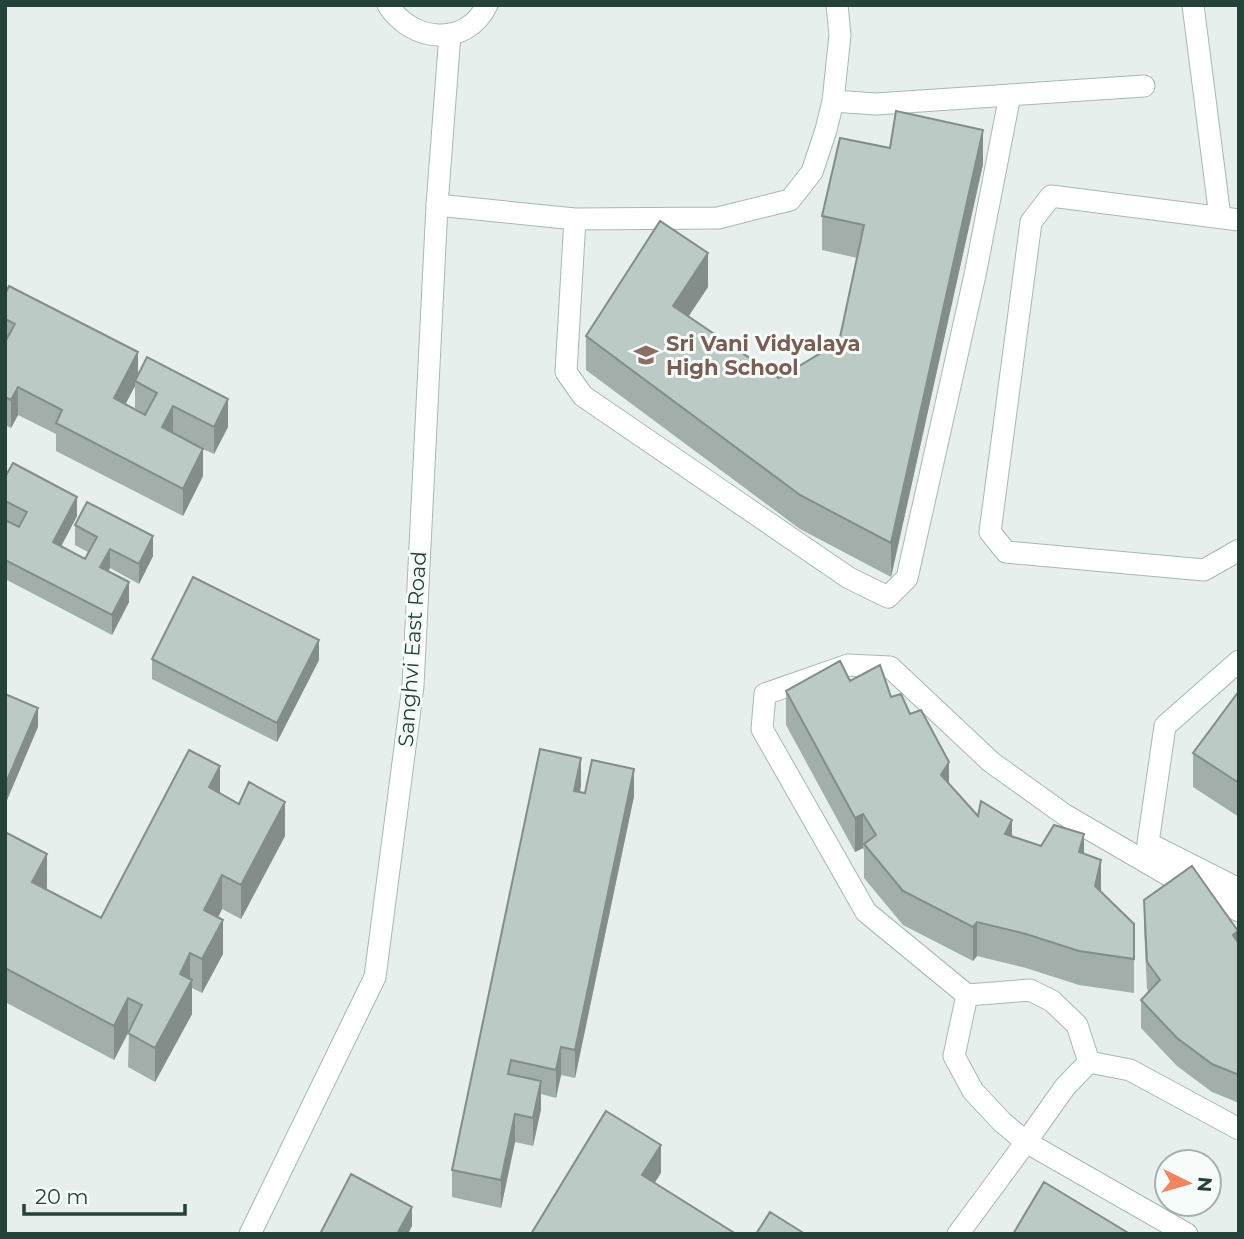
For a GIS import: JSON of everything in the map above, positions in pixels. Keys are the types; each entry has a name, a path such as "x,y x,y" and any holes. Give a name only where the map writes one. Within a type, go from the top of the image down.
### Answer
{"street":[{"path":"388,5 396,18 411,29 430,35 450,34 468,27 483,14 487,5"},
{"path":"437,205 575,219 718,218 790,200 812,172 826,130 840,35 837,5"},
{"path":"1194,5 1229,218 1051,197 1031,222 990,532 1006,552 1205,570 1239,550"},
{"name":"Sanghvi East Road","path":"250,1234 375,977 413,686 437,205 450,34"},
{"path":"832,101 876,104 1144,86"},
{"path":"575,219 566,372 583,396 849,578 888,597 907,578 975,275 1010,95"},
{"path":"1239,661 1165,726 1148,843 1239,889"},
{"path":"1089,1062 1077,1025 1052,1001 1030,990 967,995 866,912 762,729 765,694 848,665 890,667 990,762 1065,815 1175,879 1239,911"},
{"path":"967,995 954,1056 974,1091 1002,1122 1026,1142 1187,1234"},
{"path":"1089,1062 1130,1070 1239,1129"},
{"path":"958,1234 1065,1087 1089,1062"}],"building":[{"name":"Sri Vani Vidyalaya High School","path":"896,111 983,130 891,543 800,495 586,336 660,221 708,253 673,306 779,378 839,342 864,225 822,216 840,138 890,148"},
{"path":"9,286 138,352 114,398 145,415 157,393 135,381 147,357 228,399 214,427 173,406 162,427 203,449 183,489 56,423 62,410 18,387 11,400 5,397 5,342 15,324 5,319 5,294"},
{"path":"13,463 77,497 53,542 85,559 97,537 75,525 87,502 153,536 139,564 110,549 100,567 129,582 112,615 5,560 5,520 19,527 27,512 5,501 5,477"},
{"path":"193,577 319,640 277,723 152,659"},
{"path":"840,661 850,681 880,665 891,697 901,694 910,714 921,710 949,762 941,775 978,816 981,801 1012,820 1005,834 1041,846 1054,825 1084,834 1079,852 1101,860 1095,886 1134,924 1134,959 1079,951 977,922 973,927 903,891 864,844 876,835 863,814 855,818 786,691"},
{"path":"1239,691 1239,783 1193,753"},
{"path":"5,694 38,708 5,785"},
{"path":"540,749 581,758 574,791 585,793 592,760 634,769 575,1050 561,1047 556,1070 511,1060 508,1074 541,1081 533,1118 515,1114 501,1180 452,1170"},
{"path":"189,750 220,766 209,787 239,804 249,782 285,802 241,885 222,875 204,910 223,920 202,959 190,953 180,974 192,980 155,1048 128,1033 142,1005 128,998 114,1026 5,968 5,832 47,854 32,882 101,918"},
{"path":"1192,866 1238,931 1233,935 1239,944 1239,1075 1212,1064 1177,1038 1141,1000 1160,980 1147,962 1144,900"},
{"path":"606,1111 661,1145 642,1175 736,1234 531,1234"},
{"path":"351,1174 412,1207 397,1234 320,1234"},
{"path":"1044,1182 1130,1234 1013,1234"},
{"path":"770,1212 805,1234 756,1234"}],"place":[{"name":"Sri Vani Vidyalaya High School","path":"646,355"}]}
